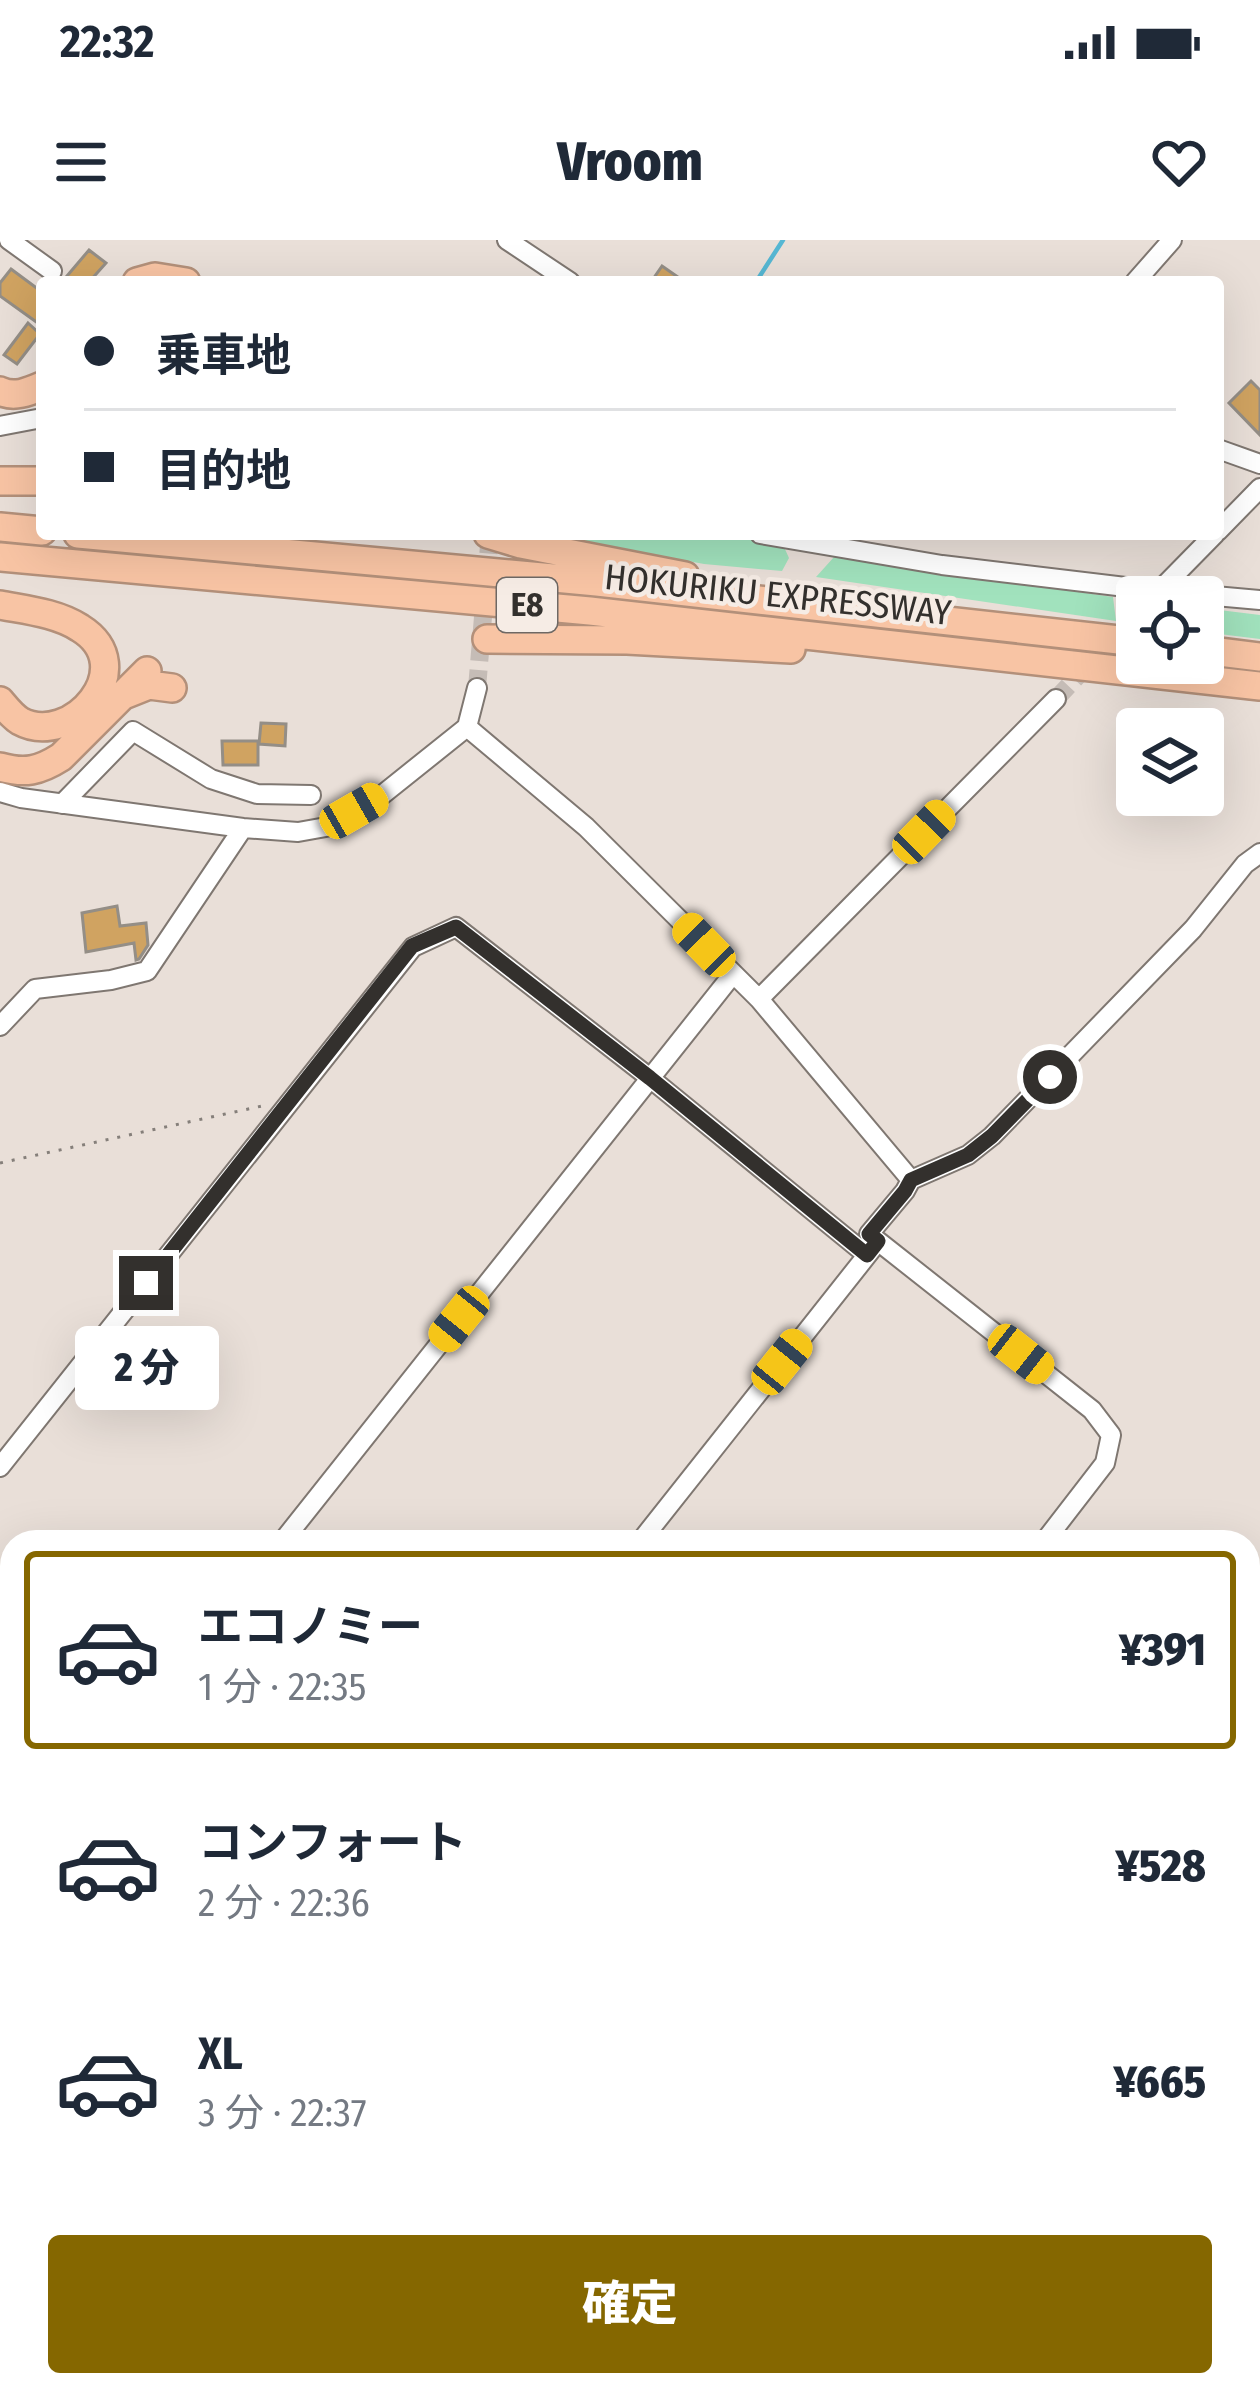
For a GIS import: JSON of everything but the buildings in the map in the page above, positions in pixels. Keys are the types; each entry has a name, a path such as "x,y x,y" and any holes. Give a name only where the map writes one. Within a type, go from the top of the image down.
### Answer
{"highway":[{"path":"0,391 25,393 36,388"},
{"path":"0,403 36,404"},
{"path":"0,481 36,481"},
{"path":"0,527 36,530"},
{"name":"HOKURIKU EXPRESSWAY","path":"143,540 1116,639"},
{"path":"508,540 695,578 1004,625"},
{"name":"HOKURIKU EXPRESSWAY","path":"0,557 590,611 1260,686"},
{"path":"0,604 81,628 94,638 107,666 98,692 69,721 54,726 21,722 0,701"},
{"path":"488,639 627,640 1053,662"},
{"path":"1224,653 1260,657"},
{"path":"0,767 27,772 45,768 147,671"},
{"path":"123,695 148,685 172,688"}],"street":[{"path":"9,240 52,271"},
{"path":"507,240 561,276"},
{"path":"1140,276 1172,240"},
{"path":"0,426 36,419"},
{"path":"1224,451 1260,464"},
{"path":"1224,525 1260,488"},
{"path":"795,540 942,565 1116,586"},
{"path":"1174,576 1209,540"},
{"path":"1224,597 1260,600"},
{"path":"0,792 243,828 298,832 326,827 382,795 466,727 477,688"},
{"path":"759,999 1057,699"},
{"path":"466,727 586,826 759,999 911,1180"},
{"path":"62,804 133,731 211,779 257,794 311,795"},
{"path":"0,1026 35,989 147,971 243,828"},
{"path":"873,1248 869,1234 911,1180 968,1155 992,1136 1193,929 1245,864 1260,853"},
{"path":"0,1467 412,946 456,927 1092,1410 1111,1435 1105,1463 1054,1530"},
{"path":"292,1530 733,974"},
{"path":"650,1530 873,1248"}],"path":[{"path":"0,1163 291,1100"}],"green space":[{"path":"576,540 758,540 784,547 789,558 782,571 704,564"},
{"path":"834,557 1113,597 1116,621 816,577"},
{"path":"1224,611 1260,615 1260,639 1224,635"}],"waterway":[{"path":"760,276 783,240"}],"tunnel":[{"path":"477,688 489,540"},
{"path":"1110,643 1116,637"},
{"path":"1056,699 1090,663"}],"route":[{"path":"146,1283 412,946 456,927 867,1255 878,1241 869,1234 911,1180 968,1155 1050,1077"}]}
